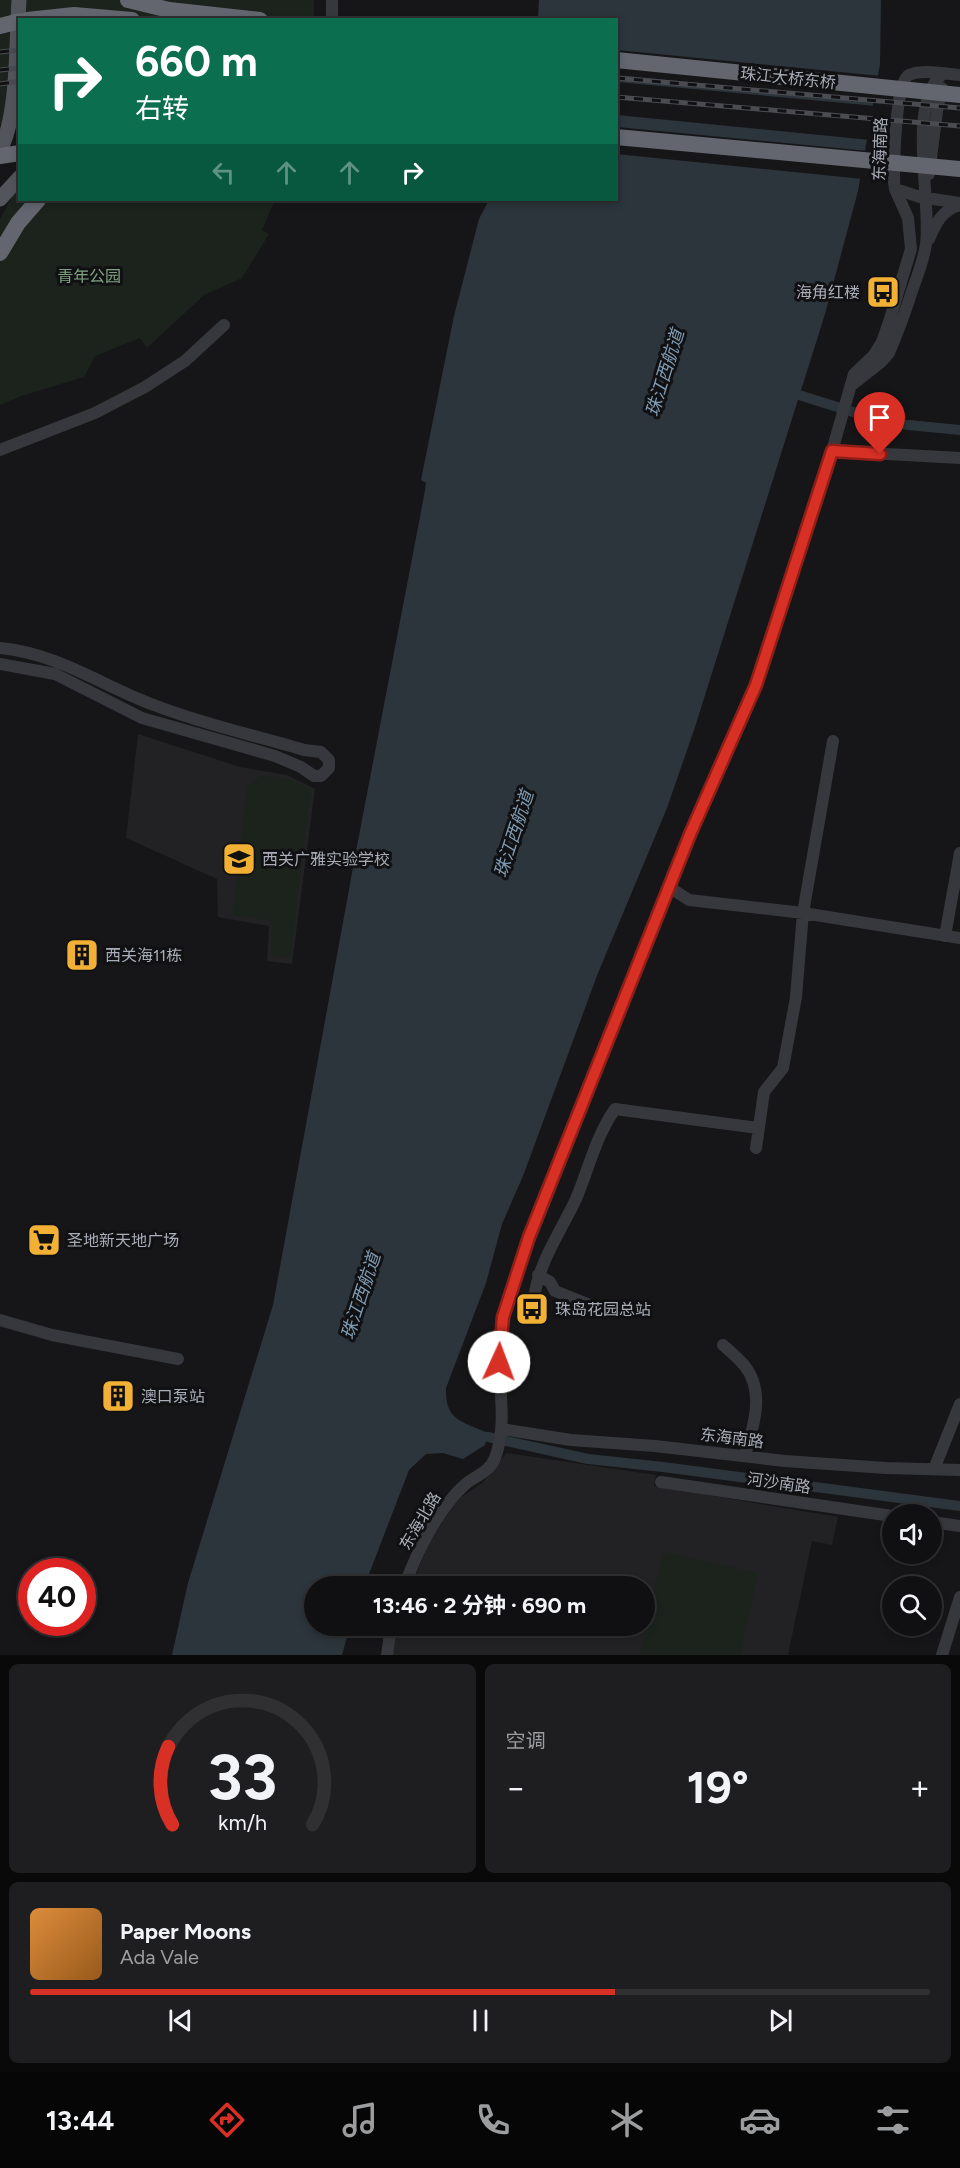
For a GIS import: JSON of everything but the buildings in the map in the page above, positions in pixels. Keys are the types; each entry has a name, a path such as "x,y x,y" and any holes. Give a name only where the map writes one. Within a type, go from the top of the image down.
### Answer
{"highway":[{"path":"128,0 169,10 242,18"},
{"path":"46,18 74,15 109,18"},
{"path":"0,26 18,22"},
{"name":"珠江大桥东桥","path":"618,60 960,95"},
{"path":"618,137 960,169"},
{"path":"0,156 18,153"},
{"path":"0,253 14,229 37,201"}],"main road":[{"path":"0,150 6,140 11,118 19,0"},
{"path":"0,199 18,179"}],"street":[{"path":"332,0 332,18"},
{"name":"东海南路","path":"496,1453 501,1433 499,1349 503,1317 529,1237 702,806 756,685 832,451 854,374 874,355 882,342 909,260 912,237 908,218 895,189 894,168 903,81 910,74 952,75"},
{"path":"926,246 926,198 939,101 944,83 952,75"},
{"path":"895,189 960,204"},
{"path":"848,393 889,353 937,220 948,209 960,204"},
{"path":"0,450 95,413 145,387 185,361 225,325"},
{"path":"832,451 958,460"},
{"path":"0,648 40,655 63,663 121,692 156,706 304,750 321,752 329,760 328,768 321,776 314,776 301,766 275,756 142,718 55,674 0,664"},
{"path":"756,1148 764,1092 783,1068 796,997 802,913 833,741"},
{"path":"945,936 960,853"},
{"path":"669,887 689,900 802,913 960,938"},
{"path":"535,1292 538,1275 577,1197 605,1123 615,1109 758,1128"},
{"path":"538,1275 550,1282 555,1291 605,1311"},
{"path":"0,1320 52,1335 178,1359"},
{"path":"723,1345 744,1365 753,1380 756,1415 745,1456"},
{"path":"934,1469 960,1404"},
{"name":"东海南路","path":"501,1433 638,1444 853,1467 960,1470"},
{"name":"东海北路","path":"409,1576 419,1551 448,1503 468,1483 487,1470 496,1453"},
{"name":"河沙南路","path":"662,1482 882,1515"},
{"path":"942,1523 960,1526"},
{"path":"942,1655 960,1597"},
{"path":"387,1655 390,1636"}],"shaded area":[{"name":"西关广雅实验学校","path":"138,734 240,767 287,775 315,789 292,964 267,961 269,926 218,917 217,879 126,838"},
{"path":"506,1453 656,1475 654,1486 838,1517 832,1545 812,1541 788,1655 391,1655 396,1636 655,1636 655,1576 415,1576 430,1542 444,1519 460,1498 482,1483"}],"green space":[{"path":"0,0 314,0 314,18 18,18 18,125 0,124"},
{"name":"青年公园","path":"18,186 18,201 275,201 262,230 269,234 242,278 204,295 147,348 140,338 95,356 84,377 21,396 0,405 0,219"},
{"path":"262,775 284,778 311,788 290,958 271,956 272,921 233,915 247,786"},
{"path":"663,1552 758,1573 740,1655 640,1655 644,1636 655,1636 655,1588"}],"water":[{"name":"珠江西航道","path":"539,0 881,0 880,64 858,191 825,314 695,727 667,808 598,973 523,1176 502,1224 486,1283 446,1388 446,1399 452,1414 463,1422 488,1433 485,1445 463,1459 443,1453 426,1454 409,1470 368,1576 304,1576 304,1636 347,1636 342,1655 172,1655 188,1583 273,1305 424,496 426,483 421,480 454,316 479,219 488,201 618,201 618,18 538,18"}],"pier":[{"path":"618,50 881,76 877,100 618,75"},
{"path":"618,82 876,106 870,140 618,115"},
{"path":"618,127 868,151 863,179 618,154"}],"waterway":[{"path":"799,395 888,423 960,430"},
{"path":"488,1437 588,1459 960,1506"}],"railway":[{"path":"0,52 18,50"},
{"path":"0,70 18,68"},
{"path":"618,78 960,108"},
{"path":"0,84 18,81"},
{"path":"618,97 960,126"}],"place":[{"name":"海角红楼","path":"883,292"},
{"name":"西关广雅实验学校","path":"239,859"},
{"name":"西关海11栋","path":"82,955"},
{"name":"圣地新天地广场","path":"44,1240"},
{"name":"珠岛花园总站","path":"532,1309"},
{"name":"澳口泵站","path":"118,1396"}],"route":[{"path":"499,1362 503,1317 529,1237 633,982 691,832 756,685 832,451 880,454"}]}
